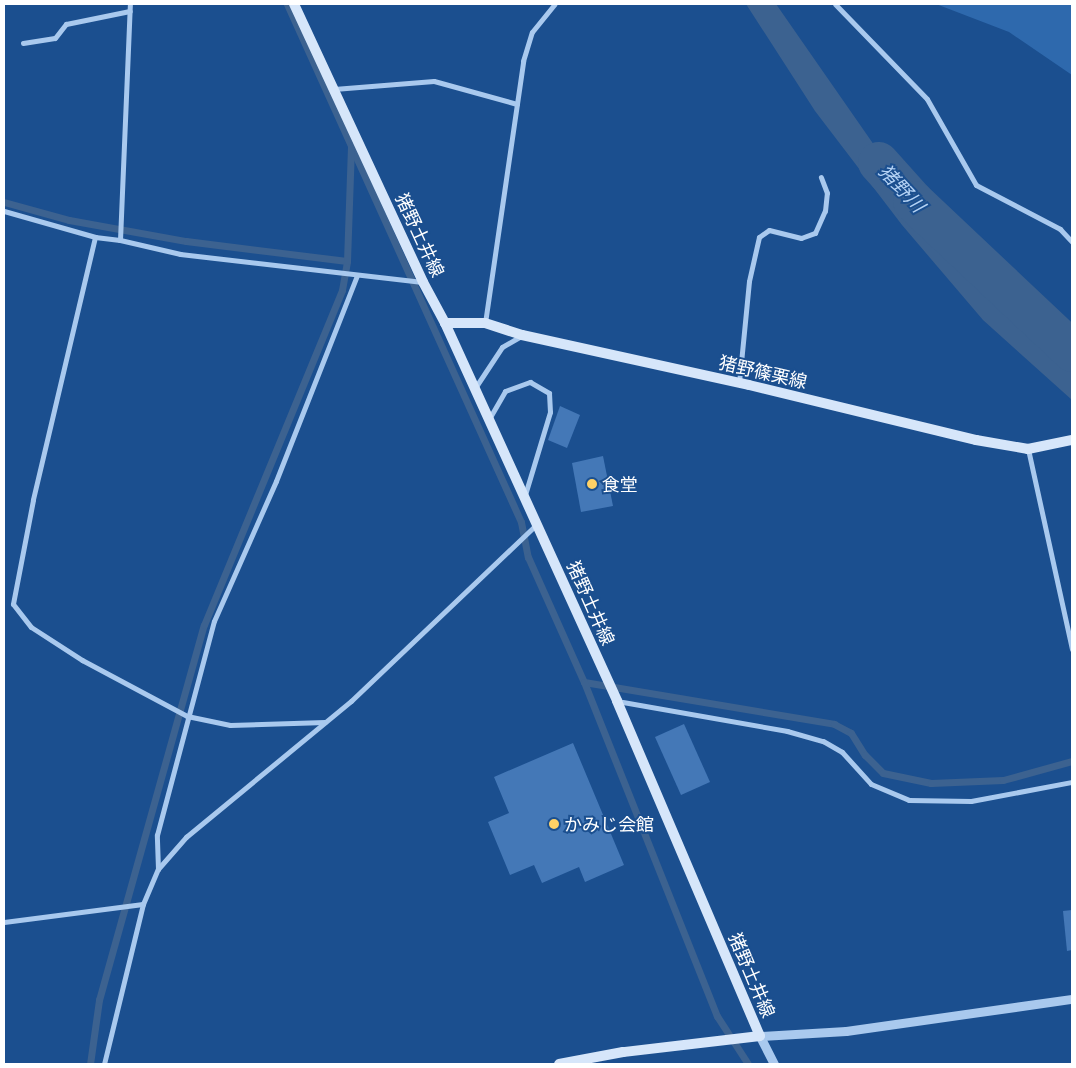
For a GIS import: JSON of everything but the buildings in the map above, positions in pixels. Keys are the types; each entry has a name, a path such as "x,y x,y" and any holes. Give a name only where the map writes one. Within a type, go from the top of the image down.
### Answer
{"main road":[{"name":"猪野土井線","path":"294,4 525,497 617,701 760,1036 623,1052 559,1064"},
{"name":"猪野篠栗線","path":"445,323 485,323 522,335 739,383 976,440 1028,449 1072,440"}],"street":[{"path":"120,240 130,4"},
{"path":"485,323 517,104 532,32 554,4"},
{"path":"835,4 927,99 976,185 1060,229 1072,242"},
{"path":"23,43 55,38 66,24 130,11"},
{"path":"333,89 434,81 517,104"},
{"path":"739,383 748,281 759,237 769,230 801,238 815,233 825,212 827,193 821,176"},
{"path":"4,211 95,237 120,240 180,254 423,282"},
{"path":"95,237 33,500 13,604 31,627 82,660 187,716 230,725 324,722"},
{"path":"158,869 157,836 187,716 214,621 276,481 357,274"},
{"path":"475,388 502,347 522,335"},
{"path":"489,420 505,391 530,382 549,393 550,412 525,497"},
{"path":"1028,449 1072,649"},
{"path":"104,1064 143,904 158,869 186,836 324,722 537,524"},
{"path":"617,701 786,731 823,741 849,759 871,784 909,800 971,801 1072,782"},
{"path":"4,922 143,904"},
{"path":"774,1064 760,1036 846,1030 1072,999"}],"shaded area":[{"path":"936,4 1072,4 1072,75 1009,32"}],"water":[{"path":"746,4 776,4 913,201 1072,350 1072,400 983,320 902,225 815,111"}],"waterway":[{"path":"287,4 521,522 528,557 584,682 834,724 851,733 865,755 883,773 931,783 1003,780 1072,761"},
{"path":"90,1064 99,1000 204,625 342,290 347,261 351,145"},
{"name":"猪野川","path":"878,162 913,201 1072,351"},
{"path":"4,202 69,220 186,241 347,261"},
{"path":"584,682 717,1016 748,1064"}],"place":[{"name":"食堂","path":"592,484"},
{"name":"かみじ会館","path":"554,824"}]}
